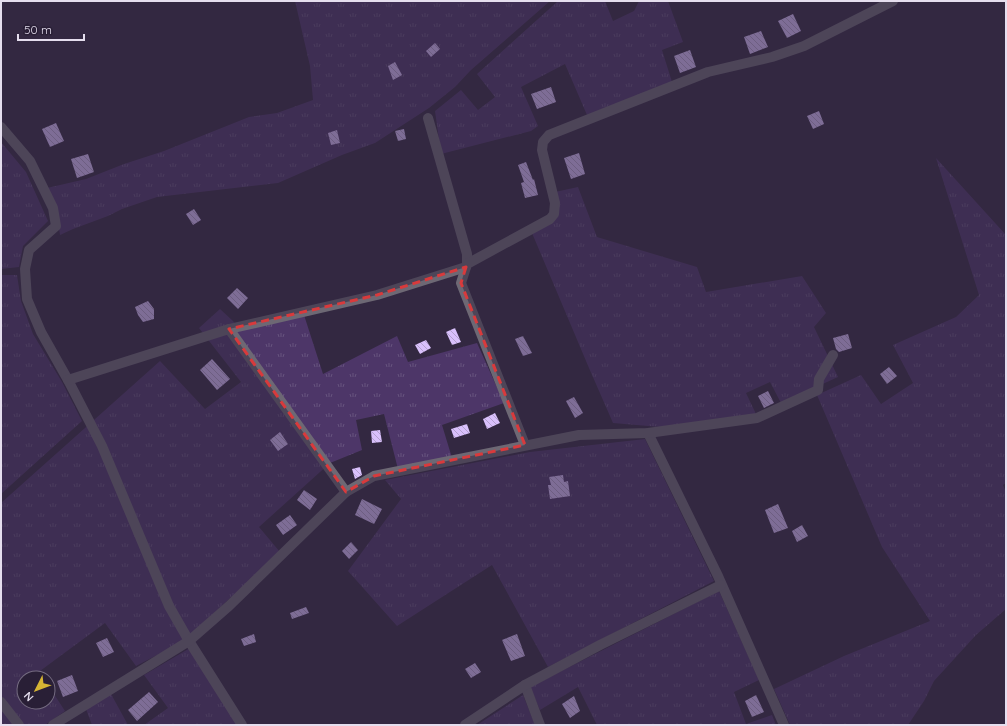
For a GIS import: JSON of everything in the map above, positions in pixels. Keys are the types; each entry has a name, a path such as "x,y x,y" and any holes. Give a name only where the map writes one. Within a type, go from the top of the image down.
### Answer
{"street":[{"path":"68,380 230,329 377,295 466,266 550,220 554,214 555,203 542,150 543,142 549,135 708,72 772,58 804,46 893,1"},
{"path":"428,118 467,254 466,266 461,284 525,445"},
{"path":"3,132 30,161 52,208 56,226 29,250 25,269 27,299 41,332 102,446 169,606 189,641 242,725"},
{"path":"230,329 346,492"},
{"path":"53,725 189,641 229,606 346,492 374,476 580,435 648,433 758,418 818,390 819,379 833,355"},
{"path":"648,433 718,576 784,725"},
{"path":"465,725 526,685 600,645 721,585"},
{"path":"526,685 540,725"},
{"path":"1,702 19,725"}],"highlighted area":[{"path":"466,267 461,283 525,445 374,476 346,492 229,329 377,295"}],"green space":[{"path":"295,1 550,1 471,70 455,87 429,108 375,143 342,155 278,183 157,197 122,209 60,235 57,214 47,188 86,179 124,164 164,151 249,117 277,113 313,100 310,66"},
{"path":"558,1 605,1 613,21 634,11 639,1 668,1 683,42 662,50 672,82 587,115 565,64 521,87 538,126 531,131 441,154 435,111 461,90 478,110 495,97 477,74"},
{"path":"1,142 26,172 48,221 23,246 19,267 1,269"},
{"path":"936,158 1006,235 1006,483 1003,485 1006,492 1006,609 976,635 934,681 924,701 908,725 790,725 774,689 844,656 930,621 882,547 817,395 861,375 881,404 913,383 893,345 956,317 979,295"},
{"path":"578,187 597,237 697,267 706,292 802,276 826,313 814,327 838,377 781,403 770,382 746,393 756,414 660,427 613,423 532,233 552,222 559,215 555,192"},
{"path":"1,275 17,275 21,301 33,334 62,382 82,421 1,494"},
{"path":"220,309 240,330 304,315 323,374 397,336 408,362 477,343 504,403 442,425 452,458 398,469 384,414 356,420 362,450 330,463 259,527 280,552 182,642 136,666 105,623 41,670 16,670 16,710 56,710 56,697 65,711 45,725 1,725 1,503 160,361 205,409 241,382 199,328"},
{"path":"645,439 714,581 548,667 492,565 397,626 348,571 401,499 385,480 530,452"},
{"path":"719,591 759,680 734,692 746,724 772,715 776,725 597,725 578,687 540,710 530,687"},
{"path":"190,648 239,725 144,725 168,708 144,675"},
{"path":"111,694 128,725 92,725 86,709"},
{"path":"523,695 535,725 477,725"}],"building":[{"path":"793,14 801,31 787,38 778,21"},
{"path":"761,31 768,47 750,54 744,37"},
{"path":"435,43 440,49 431,57 426,51"},
{"path":"690,50 696,67 680,73 674,56"},
{"path":"395,62 402,75 393,80 388,66"},
{"path":"551,87 556,102 537,109 531,94"},
{"path":"819,111 824,124 813,129 807,116"},
{"path":"56,123 64,141 50,147 42,129"},
{"path":"404,129 406,139 398,141 395,131"},
{"path":"337,130 340,143 331,145 328,133"},
{"path":"579,153 585,174 571,179 564,158"},
{"path":"88,154 94,172 77,178 71,159"},
{"path":"526,162 533,180 534,179 538,195 525,198 521,183 524,182 518,165"},
{"path":"194,209 201,220 193,225 186,214"},
{"path":"237,288 248,298 238,309 227,298"},
{"path":"148,301 154,309 154,319 143,322 135,307"},
{"path":"455,328 461,342 452,345 446,332"},
{"path":"848,334 852,348 839,352 836,349 833,338"},
{"path":"523,336 532,353 523,356 515,339"},
{"path":"426,340 431,348 420,354 415,345"},
{"path":"212,359 230,379 217,390 200,370"},
{"path":"889,367 897,376 887,384 880,374"},
{"path":"768,391 774,403 764,408 758,396"},
{"path":"574,397 583,413 575,418 566,401"},
{"path":"495,413 500,423 487,429 483,419"},
{"path":"467,424 470,433 454,438 451,429"},
{"path":"380,430 382,442 372,443 371,431"},
{"path":"280,432 288,444 278,451 270,440"},
{"path":"360,467 362,475 355,479 352,469"},
{"path":"563,475 564,482 568,481 570,496 550,499 548,485 551,485 549,477"},
{"path":"304,490 317,499 310,510 297,500"},
{"path":"362,499 382,509 374,524 355,515"},
{"path":"778,504 788,528 774,533 765,510"},
{"path":"290,515 297,525 283,535 276,525"},
{"path":"802,525 808,536 797,542 792,531"},
{"path":"351,542 358,550 349,559 342,551"},
{"path":"306,607 309,613 292,619 290,613"},
{"path":"254,634 256,642 244,646 241,639"},
{"path":"517,634 525,656 511,661 502,640"},
{"path":"107,638 114,652 103,657 96,643"},
{"path":"475,663 481,672 471,678 465,669"},
{"path":"72,675 78,691 63,697 57,681"},
{"path":"149,692 158,702 137,721 128,710"},
{"path":"756,695 764,712 752,717 745,701"},
{"path":"574,696 580,711 570,718 562,704"}]}
